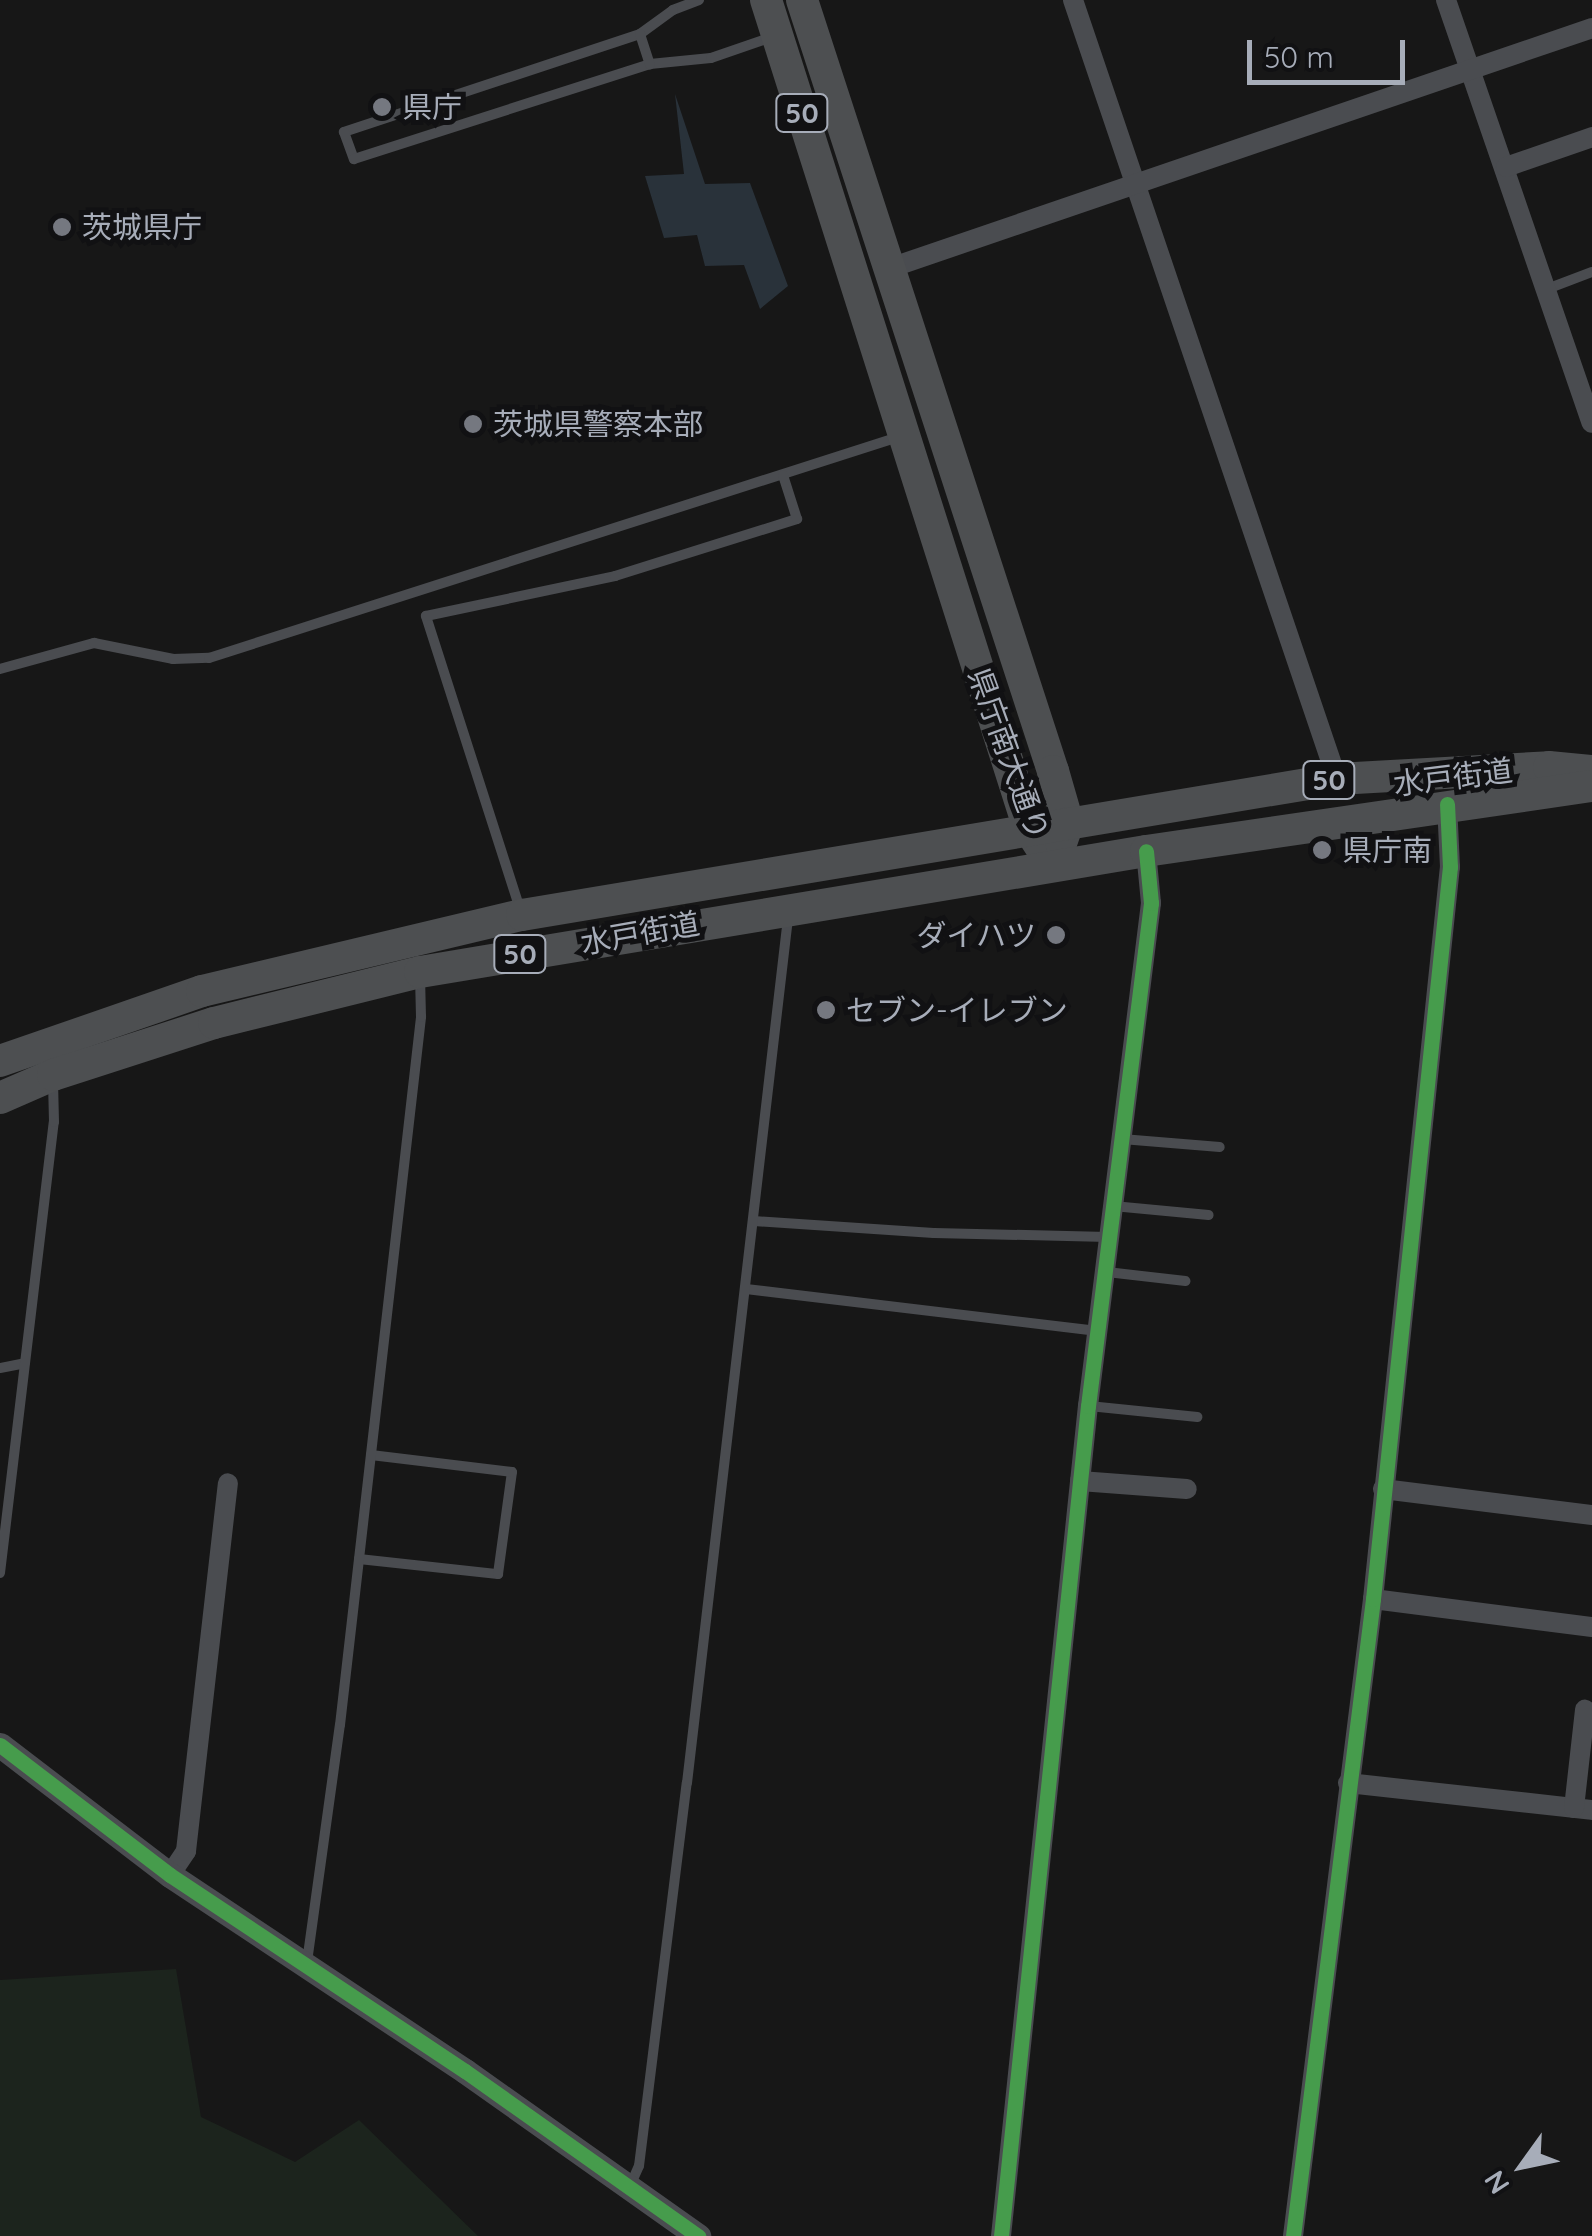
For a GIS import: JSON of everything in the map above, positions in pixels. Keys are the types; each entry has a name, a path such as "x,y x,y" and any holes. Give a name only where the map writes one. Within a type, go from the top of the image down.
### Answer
{"main road":[{"name":"県庁南大通り","path":"790,10 890,268 1068,823 1054,866"},
{"name":"県庁南大通り","path":"790,10 904,435 1029,829 1054,866"},
{"name":"水戸街道","path":"0,1060 202,990 522,915 1336,779 1549,767 1592,771"},
{"name":"水戸街道","path":"0,1098 53,1075 268,1008 420,972 1146,851 1447,804 1592,786"},
{"path":"456,929 461,964"}],"street":[{"path":"1073,0 1336,779"},
{"path":"1446,0 1592,423"},
{"path":"890,268 1592,28"},
{"path":"1506,167 1592,137"},
{"path":"1293,2236 1372,1599 1450,867 1447,804"},
{"path":"1001,2236 1088,1406 1151,904 1146,851"},
{"path":"1080,1480 1187,1489"},
{"path":"170,1874 186,1850 228,1483"},
{"path":"1383,1490 1592,1515"},
{"path":"1372,1599 1592,1627"},
{"path":"1348,1783 1583,1809 1586,1710"},
{"path":"0,1744 170,1874 465,2071 698,2236"}],"lane":[{"path":"699,0 673,10 640,34 344,132 354,160 650,64 711,58 790,10"},
{"path":"640,34 650,64"},
{"path":"1547,289 1592,272"},
{"path":"0,669 94,643 173,659 210,658 904,435"},
{"path":"522,915 426,616 615,576 796,519 783,476"},
{"path":"630,2188 639,2166 789,908"},
{"path":"306,1968 359,1559 422,1017 420,972"},
{"path":"0,1573 54,1122 53,1075"},
{"path":"1122,1139 1220,1147"},
{"path":"1113,1206 1208,1215"},
{"path":"754,1221 934,1233 1108,1237"},
{"path":"1107,1272 1184,1281"},
{"path":"746,1290 1099,1331"},
{"path":"0,1368 25,1362"},
{"path":"1088,1406 1196,1417"},
{"path":"359,1559 498,1574 512,1472 370,1455"}],"shaded area":[{"path":"675,94 705,184 750,183 788,286 760,309 744,265 705,266 697,235 664,238 645,176 684,174"},
{"path":"176,1969 201,2117 295,2162 359,2120 478,2236 0,2236 0,1980"}],"cycle path":[{"path":"1293,2236 1373,1599 1450,867 1447,804"},
{"path":"1001,2236 1088,1406 1151,903 1146,851"},
{"path":"0,1745 170,1875 465,2071 698,2236"}],"place":[{"name":"県庁","path":"382,107"},
{"name":"茨城県庁","path":"62,227"},
{"name":"茨城県警察本部","path":"473,424"},
{"name":"県庁南","path":"1322,850"},
{"name":"ダイハツ","path":"1056,935"},
{"name":"セブン-イレブン","path":"826,1010"}]}
